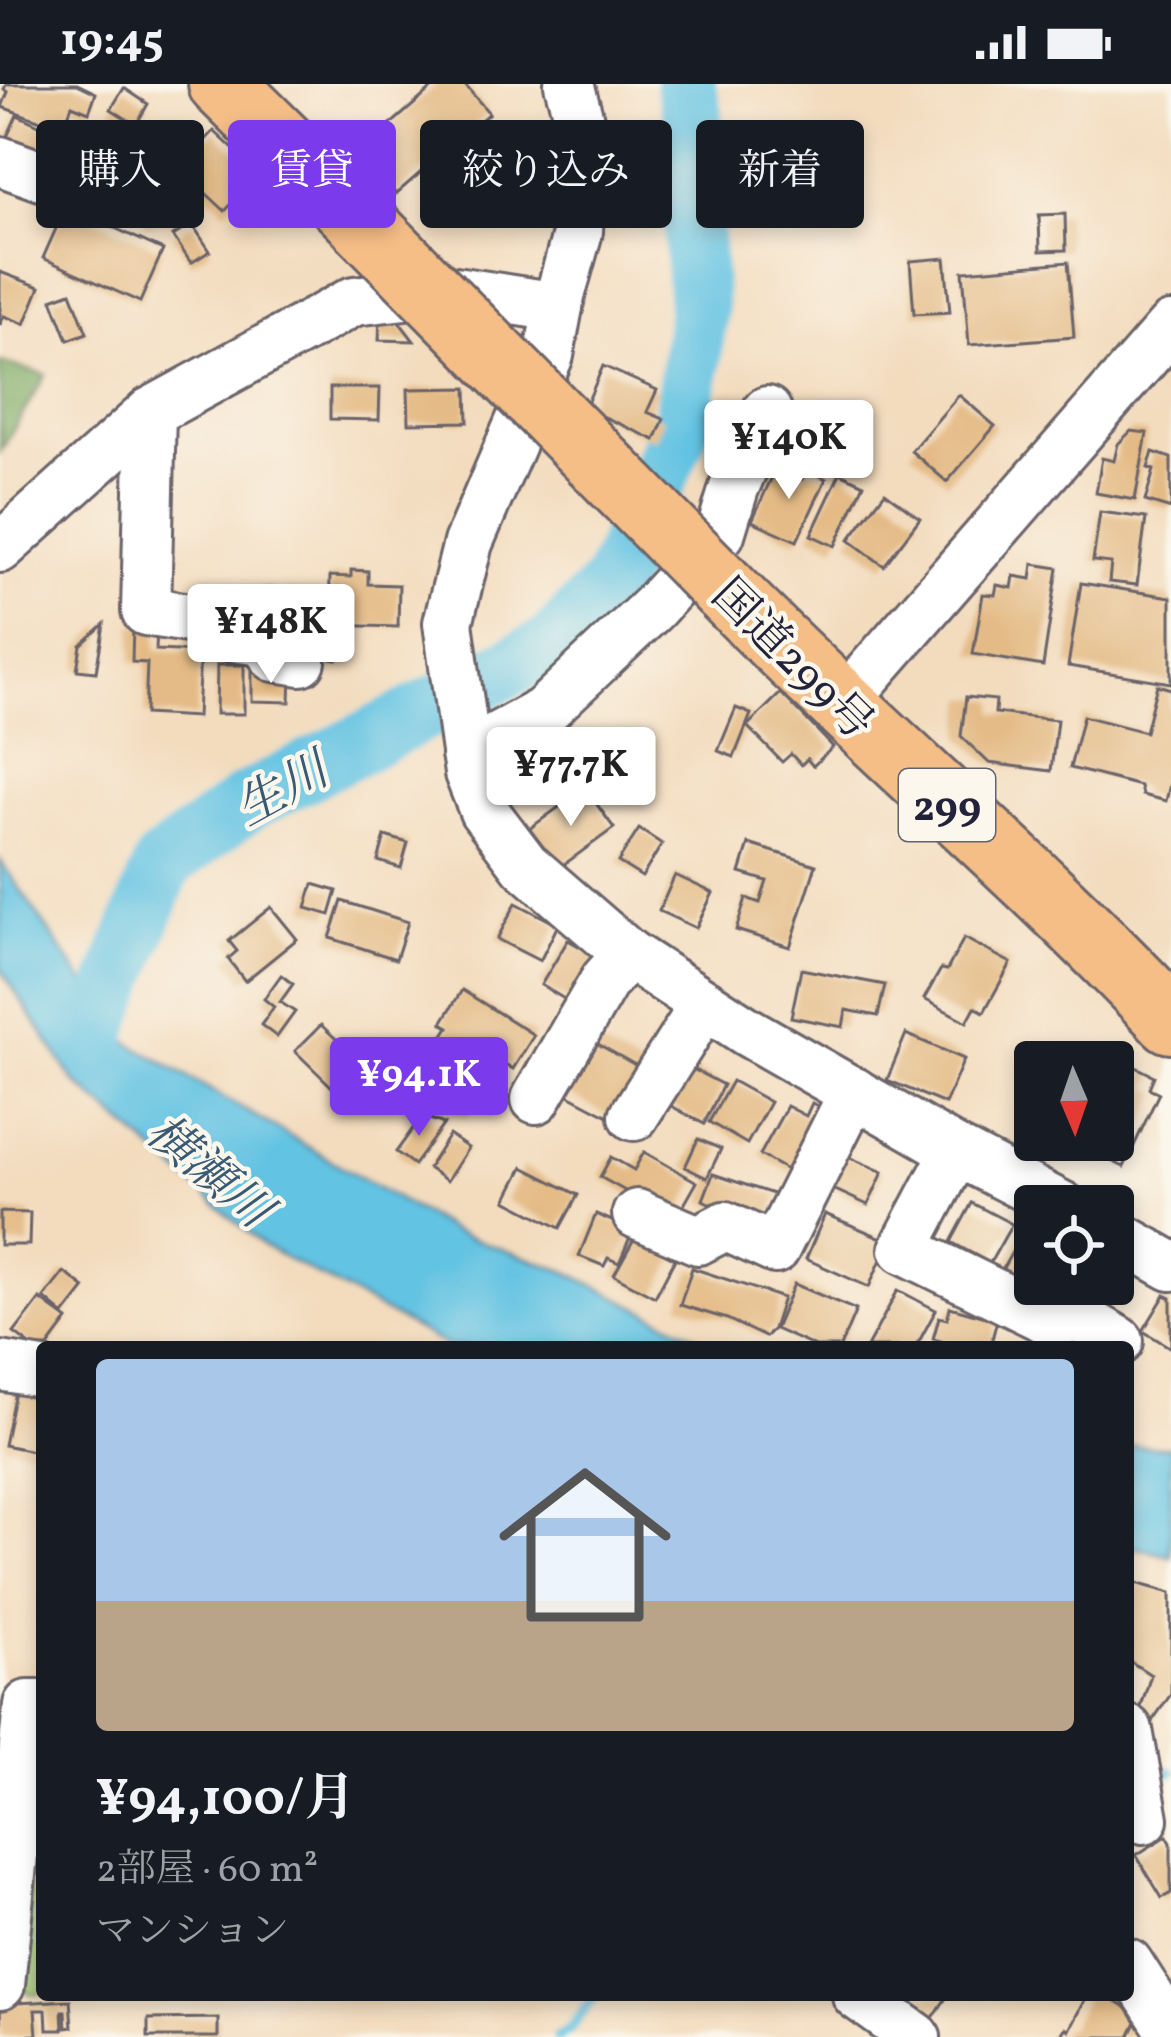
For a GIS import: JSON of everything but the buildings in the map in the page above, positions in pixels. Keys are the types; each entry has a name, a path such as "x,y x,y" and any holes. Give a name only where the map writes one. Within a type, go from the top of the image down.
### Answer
{"highway":[{"name":"国道299号","path":"222,84 841,705 1121,966 1171,1020"}],"street":[{"path":"569,84 583,134 578,231 549,355 468,543 448,623 464,738 484,811 525,866 628,953 854,1092 1022,1185"},
{"path":"0,161 36,174"},
{"path":"0,548 151,412 354,301 448,290 558,307"},
{"path":"841,705 1171,327"},
{"path":"464,738 543,712 653,608 720,534 767,411"},
{"path":"151,412 146,610 218,623 231,637 263,641 275,657 302,661"},
{"path":"536,1100 605,980 628,953"},
{"path":"634,1116 705,1004"},
{"path":"637,1214 698,1240 725,1226 775,1249 789,1249 854,1092"},
{"path":"956,1151 904,1249 1014,1303"},
{"path":"1134,1245 1171,1266"},
{"path":"1018,1305 1057,1324 1068,1305"},
{"path":"1081,1305 1119,1341"},
{"path":"0,1366 36,1372"},
{"path":"1,1981 28,1705 36,1705"},
{"path":"1134,1757 1148,1819"},
{"path":"1134,1972 1171,2030"},
{"path":"863,2011 916,2037"}],"green space":[{"path":"0,362 46,375 0,452"},
{"path":"36,1831 36,1994 21,1988"}],"water":[{"name":"横瀬川","path":"0,860 123,1039 454,1232 567,1272 706,1341 438,1341 264,1246 74,1081 0,968"},
{"path":"1134,1446 1171,1447 1171,1556 1134,1547"}],"waterway":[{"name":"生川","path":"94,1042 163,864 247,802 551,646 612,583 683,420 698,310 689,157 693,114 685,84"},
{"path":"1149,1776 1171,1772"},
{"path":"557,2037 571,2028 591,2001"}]}
